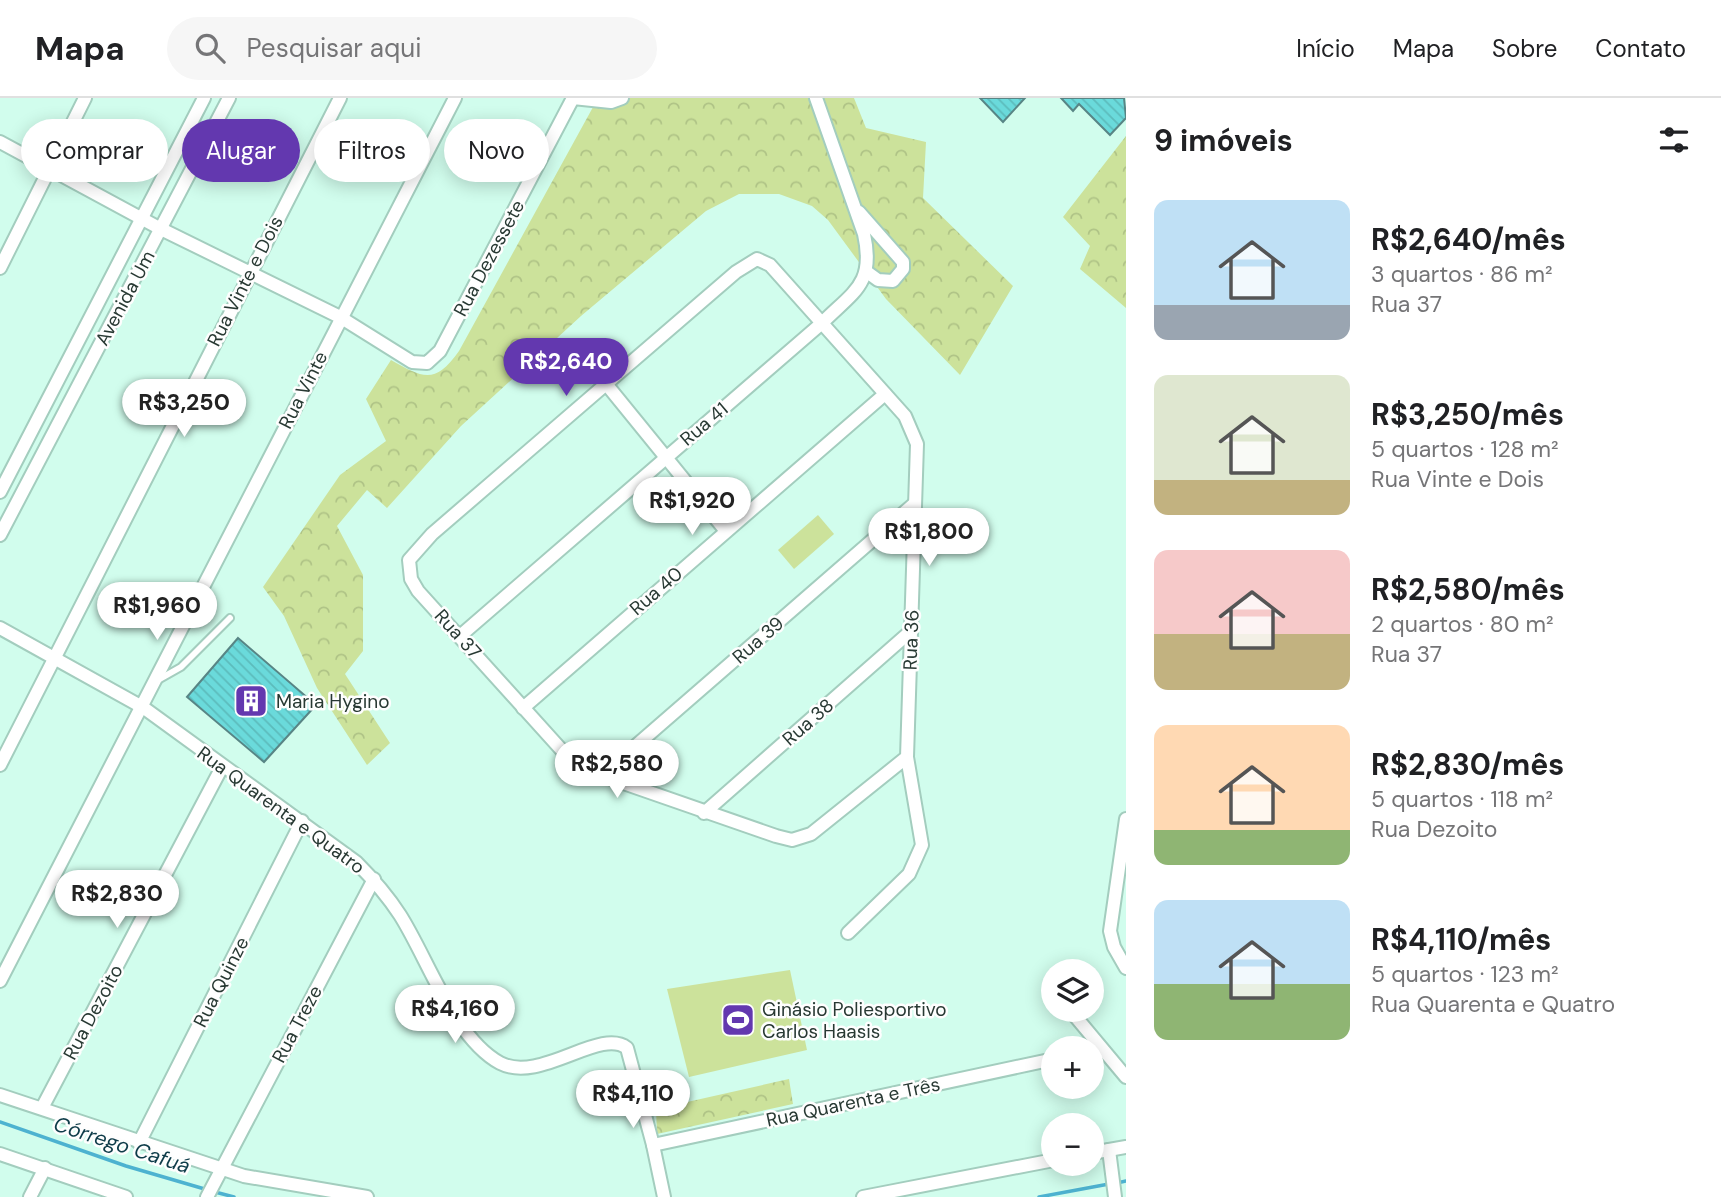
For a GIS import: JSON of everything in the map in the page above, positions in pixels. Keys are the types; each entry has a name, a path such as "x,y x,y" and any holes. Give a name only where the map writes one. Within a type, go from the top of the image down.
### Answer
{"street":[{"path":"75,119 85,98"},
{"name":"Avenida Um","path":"0,492 204,98"},
{"name":"Avenida Um","path":"0,535 229,98"},
{"name":"Rua Vinte e Dois","path":"0,765 340,98"},
{"name":"Rua Vinte","path":"0,981 144,708 340,317 455,98"},
{"path":"573,98 611,102 622,98"},
{"name":"Rua Dezessete","path":"340,317 412,362 427,363 440,351 573,98"},
{"path":"816,98 852,205 864,234 868,255 867,272 878,280 893,281 903,269 903,262 852,205"},
{"path":"0,142 21,153"},
{"path":"0,268 44,182"},
{"path":"76,182 161,229 340,317"},
{"name":"Rua 36","path":"752,260 763,260 769,264 905,416 918,444 907,757 922,845 919,857 909,874 848,933"},
{"name":"Rua 37","path":"752,260 413,551 409,560 411,579 567,756 601,776 704,813 776,836 801,839 907,757"},
{"name":"Rua 41","path":"460,636 822,323 853,292 867,272"},
{"path":"607,385 726,530"},
{"name":"Rua 40","path":"523,708 885,394"},
{"name":"Rua 39","path":"601,776 914,504"},
{"name":"Rua Quarenta e Quatro","path":"0,628 144,708 222,767 302,821 374,879 400,915 466,1031 482,1050 501,1063 520,1068 538,1066 607,1043 621,1043 627,1048 664,1197"},
{"name":"Rua 38","path":"704,813 911,631"},
{"name":"Rua Dezoito","path":"41,1108 222,767"},
{"path":"1126,819 1111,908 1112,939 1126,968"},
{"name":"Rua Quinze","path":"139,1143 302,821"},
{"name":"Rua Treze","path":"207,1197 217,1173 374,879"},
{"path":"1111,908 1126,899"},
{"path":"1104,1057 1126,1077"},
{"name":"Rua Quarenta e Três","path":"653,1145 1041,1062"},
{"path":"0,1095 217,1173 367,1197"},
{"path":"1104,1151 1126,1147"},
{"path":"1109,1150 1115,1196"},
{"path":"0,1154 126,1197"},
{"path":"863,1197 1041,1163"},
{"path":"30,1197 45,1168"}],"lane":[{"path":"156,681 181,667 230,618"}],"green space":[{"path":"598,98 854,98 866,128 926,142 923,198 1013,286 960,375 886,299 828,220 812,206 779,194 739,194 706,211 581,316 461,426 387,508 367,490 337,526 363,575 363,651 345,674 390,743 367,765 317,688 284,616 263,587 340,475 386,441 366,399 391,360 412,371 428,375 443,369 459,351"},
{"path":"1126,136 1126,308 1080,269 1090,246 1063,217"},
{"path":"818,515 834,534 794,569 778,550"},
{"name":"Ginásio Poliesportivo Carlos Haasis","path":"790,970 807,1050 689,1077 667,989"},
{"path":"789,1079 793,1104 657,1134 656,1109"}],"building":[{"path":"980,98 1025,98 1003,122"},
{"path":"1061,98 1124,98 1126,118 1110,135 1079,104 1073,111"},
{"name":"Maria Hygino","path":"238,638 316,705 264,762 187,697"}],"waterway":[{"name":"Córrego Cafuá","path":"0,1122 126,1166 208,1190"},
{"name":"Córrego Cafuá","path":"1117,1183 1126,1181"},
{"name":"Córrego Cafuá","path":"1039,1197 1109,1184"},
{"name":"Córrego Cafuá","path":"215,1192 234,1197"}],"place":[{"name":"Maria Hygino","path":"251,701"},
{"name":"Ginásio Poliesportivo Carlos Haasis","path":"738,1020"}]}
